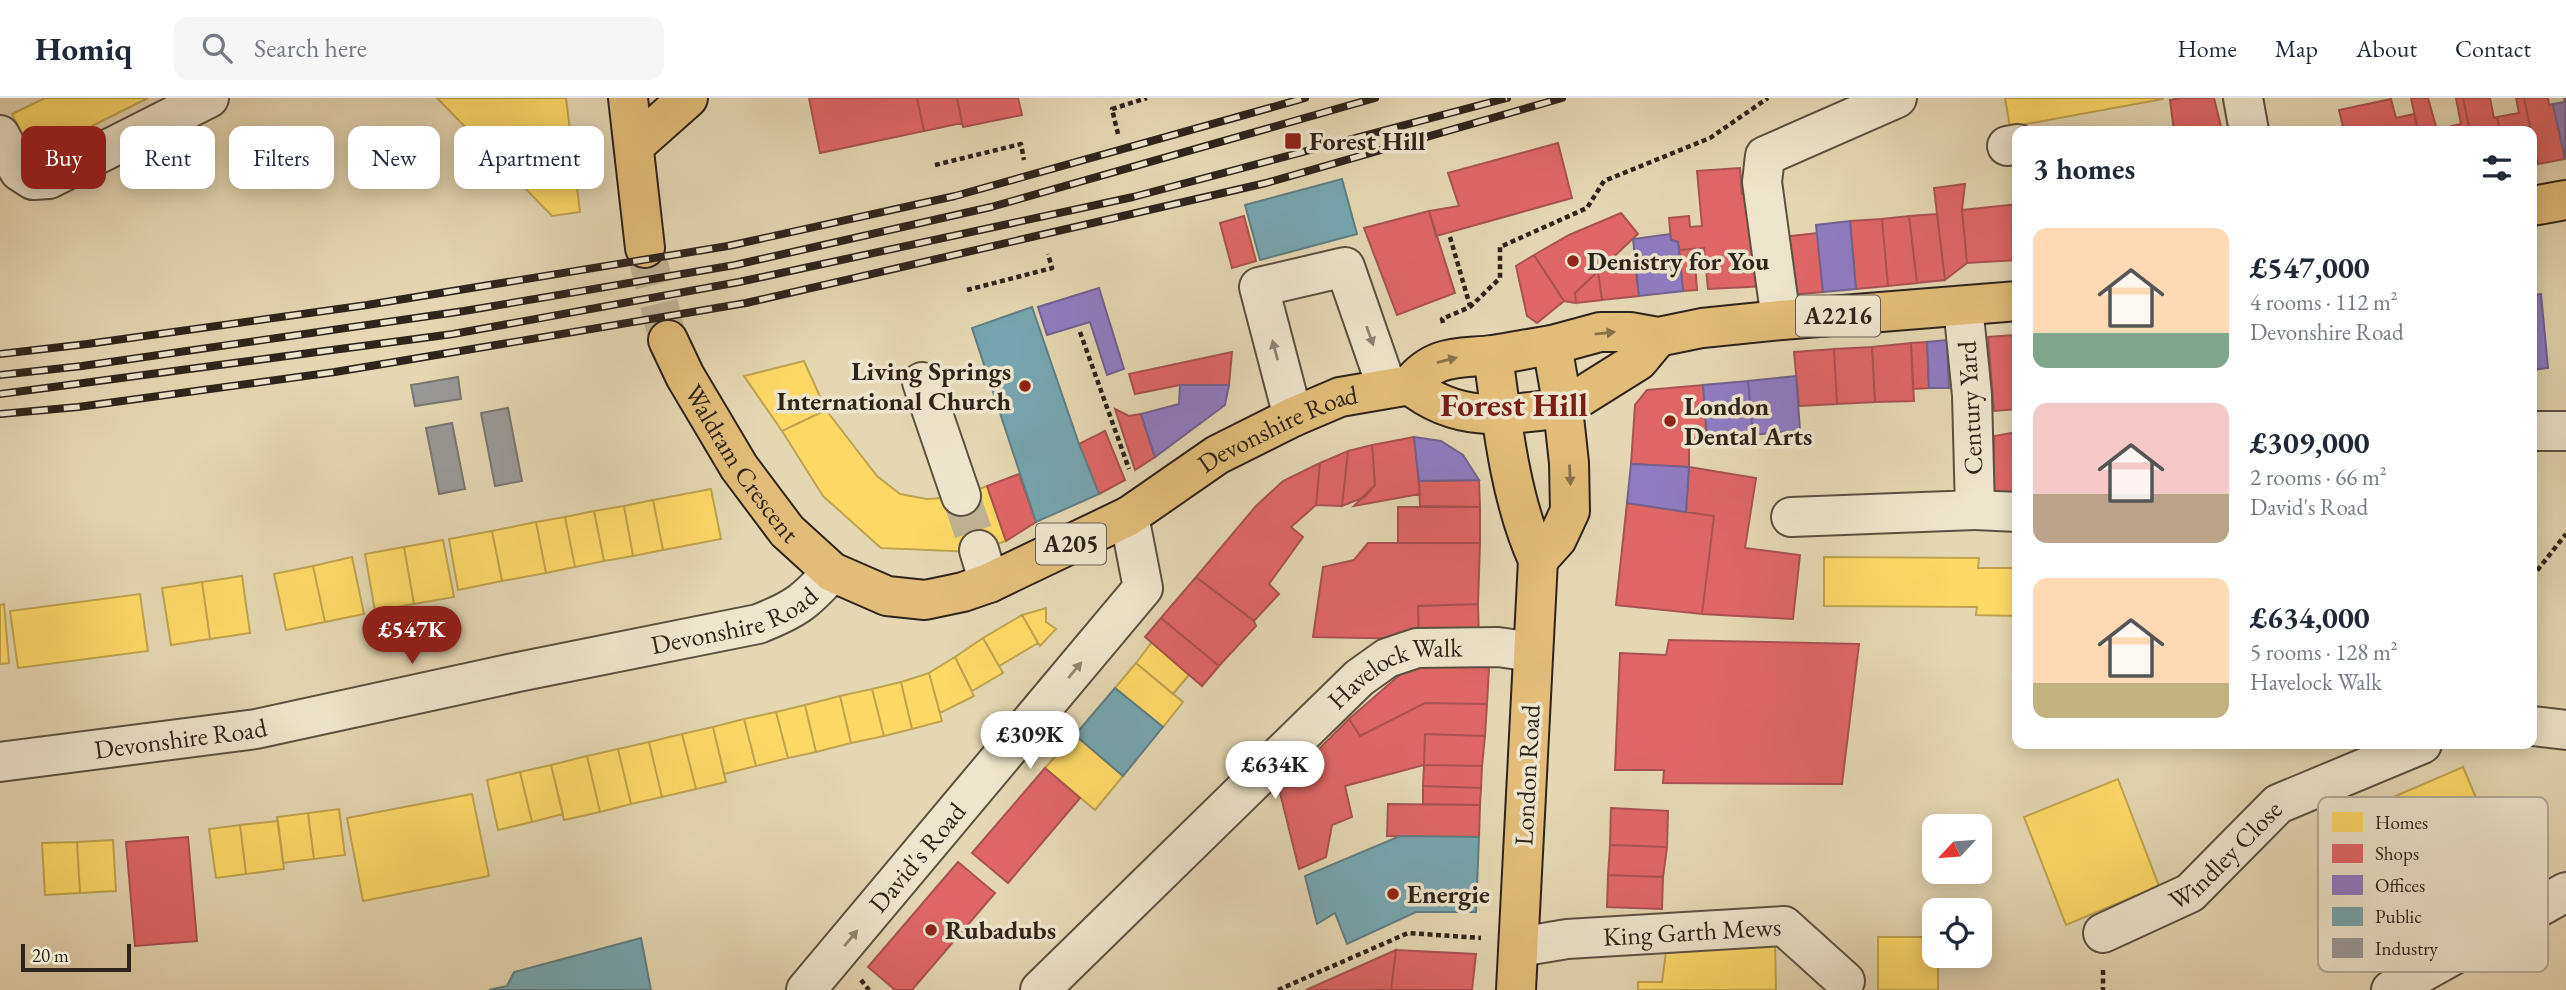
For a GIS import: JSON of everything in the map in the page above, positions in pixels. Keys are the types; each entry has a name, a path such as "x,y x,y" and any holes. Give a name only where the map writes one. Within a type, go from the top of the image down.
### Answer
{"main road":[{"path":"628,98 645,247"},
{"path":"634,146 688,98"},
{"path":"2537,205 2566,200"},
{"name":"A2216","path":"1552,345 1600,332 1630,332 1658,337 1702,328 1781,320 2012,302"},
{"path":"1398,387 1474,414 1502,416 1563,408 1639,362 1658,337"},
{"name":"Waldram Crescent","path":"668,340 685,376 739,467 787,531 832,572"},
{"path":"1538,560 1558,539 1570,511 1569,463 1552,345"},
{"name":"Devonshire Road","path":"832,572 887,596 925,600 963,592 984,566 1136,512 1217,455 1293,416 1340,397 1398,387 1421,371 1448,358 1493,355 1552,345"},
{"name":"London Road","path":"1493,355 1524,526 1538,560 1516,990"}],"street":[{"path":"0,135 19,171 33,180 49,178 209,98"},
{"path":"1781,320 1762,182 1765,156 1897,98"},
{"path":"2243,98 2248,126"},
{"path":"1293,416 1259,287 1345,267 1398,387"},
{"name":"Century Yard","path":"1964,306 1972,395 1975,510"},
{"path":"922,382 961,496"},
{"path":"2537,431 2566,431"},
{"name":"Century Yard","path":"1791,517 1975,510 2012,512"},
{"name":"David's Road","path":"806,990 1143,589 1136,512"},
{"name":"Devonshire Road","path":"0,762 256,729 531,669 758,624 792,610 811,595 832,572"},
{"name":"Havelock Walk","path":"1040,990 1359,678 1387,659 1417,648 1498,647 1533,652"},
{"path":"2537,727 2566,730"},
{"name":"Windley Close","path":"2103,933 2190,893 2278,804 2410,749"},
{"path":"2548,902 2566,892"},
{"name":"King Garth Mews","path":"1520,947 1567,939 1784,926 1845,981"},
{"path":"2391,990 2423,972"}],"path":[{"path":"1118,134 1112,109 1147,98"},
{"path":"1450,237 1470,307 1500,278 1500,247 1587,208 1604,181 1710,138 1768,98"},
{"path":"935,165 1021,144 1024,160"},
{"path":"967,290 1052,268 1048,254"},
{"path":"1080,332 1136,512"},
{"path":"2537,571 2566,534"},
{"path":"1278,990 1408,933 1488,939 1520,947"}],"building: Homes":[{"path":"45,98 148,98 92,126 21,126 21,133 12,114"},
{"path":"437,98 566,98 569,126 464,126"},
{"path":"2005,98 2163,98 2163,99 2010,127"},
{"path":"526,189 577,189 580,212 552,216"},
{"path":"804,361 826,410 782,431 744,376"},
{"path":"826,410 877,476 900,494 927,499 957,497 974,552 881,548 823,496 782,431"},
{"path":"987,486 1006,541 974,552 957,497"},
{"path":"711,489 721,539 663,550 653,500"},
{"path":"653,500 663,550 633,556 624,506"},
{"path":"624,506 633,556 604,561 594,511"},
{"path":"594,511 604,561 575,567 565,517"},
{"path":"565,517 575,567 546,573 536,522"},
{"path":"536,522 546,573 502,581 492,531"},
{"path":"492,531 502,581 458,590 449,539"},
{"path":"443,540 454,597 414,604 404,547"},
{"path":"404,547 414,604 375,611 365,554"},
{"path":"352,557 364,614 325,622 313,566"},
{"path":"1824,557 1979,558 1978,568 2012,568 2012,616 1976,615 1977,607 1824,606"},
{"path":"313,566 325,622 286,630 274,574"},
{"path":"242,576 250,633 210,639 202,582"},
{"path":"202,582 210,639 171,645 162,588"},
{"path":"140,594 148,651 18,668 10,611"},
{"path":"4,604 9,663 0,664 0,605"},
{"path":"1046,608 1046,622 1056,629 1040,646 1022,615"},
{"path":"1022,615 1038,643 999,666 983,638"},
{"path":"983,638 1003,673 972,691 955,657"},
{"path":"1152,642 1189,675 1173,694 1136,663"},
{"path":"955,657 974,696 940,713 929,673"},
{"path":"1136,663 1183,702 1163,727 1115,688"},
{"path":"929,673 942,721 912,729 901,682"},
{"path":"901,682 912,729 884,736 872,689"},
{"path":"872,689 884,736 851,743 840,696"},
{"path":"840,696 851,743 816,752 805,705"},
{"path":"805,705 816,752 788,758 776,712"},
{"path":"776,712 788,758 756,766 744,719"},
{"path":"744,719 756,766 724,774 713,727"},
{"path":"713,727 726,782 696,789 682,734"},
{"path":"682,734 696,789 662,797 649,742"},
{"path":"1075,735 1123,776 1095,810 1045,768"},
{"path":"649,742 662,797 631,804 618,749"},
{"path":"618,749 631,804 600,812 587,756"},
{"path":"587,756 600,812 564,820 551,765"},
{"path":"551,765 563,814 532,822 520,772"},
{"path":"2463,767 2476,797 2393,797"},
{"path":"520,772 532,822 498,830 487,780"},
{"path":"2118,779 2159,886 2066,925 2024,817"},
{"path":"472,794 489,876 363,901 347,818"},
{"path":"339,809 345,855 314,859 308,813"},
{"path":"308,813 314,859 283,863 277,817"},
{"path":"278,821 284,869 246,874 240,825"},
{"path":"240,825 246,874 216,878 209,829"},
{"path":"113,840 116,891 80,893 77,842"},
{"path":"77,842 80,893 45,895 42,843"},
{"path":"1878,937 1922,937 1922,968 1938,968 1938,990 1878,990"},
{"path":"1775,943 1776,990 1638,990 1638,982 1662,982 1667,944"}],"building: Shops":[{"path":"809,98 917,98 924,131 820,153"},
{"path":"917,98 957,98 962,123 924,131"},
{"path":"957,98 1018,98 1022,115 963,127"},
{"path":"2214,98 2221,126 2173,126 2170,100"},
{"path":"2411,98 2428,98 2436,126 2417,126"},
{"path":"2456,98 2463,98 2469,126 2452,126 2461,124"},
{"path":"2463,98 2490,98 2494,118 2497,117 2499,126 2469,126"},
{"path":"2516,98 2524,98 2530,126 2499,126 2497,117 2519,113"},
{"path":"2524,98 2548,98 2549,105 2553,104 2565,159 2538,164 2537,126 2530,126"},
{"path":"2391,99 2396,118 2414,114 2417,126 2343,126 2339,110"},
{"path":"1558,143 1572,198 1436,236 1429,211 1459,206 1448,173"},
{"path":"1740,168 1742,194 1753,193 1767,286 1708,289 1704,248 1679,250 1678,242 1671,240 1669,218 1689,216 1690,227 1702,226 1697,171"},
{"path":"1965,184 1962,210 1967,263 1945,280 1934,188"},
{"path":"2012,205 2012,260 1967,263 1962,210"},
{"path":"1429,211 1455,293 1397,315 1364,228"},
{"name":"Denistry for You","path":"1621,213 1638,234 1575,293 1576,303 1564,301 1534,255 1569,235"},
{"path":"1937,214 1945,280 1917,283 1909,216"},
{"path":"1244,216 1256,261 1232,268 1220,223"},
{"path":"1909,216 1917,283 1888,286 1882,219"},
{"path":"1882,219 1888,286 1856,289 1850,221"},
{"path":"1817,233 1823,292 1789,295 1783,237"},
{"path":"1694,249 1697,290 1683,291 1679,250"},
{"path":"1534,255 1564,301 1537,323 1527,316 1516,266"},
{"path":"1635,264 1639,296 1602,300 1598,271 1601,268"},
{"path":"1598,271 1602,300 1576,303 1575,293"},
{"path":"2012,335 2012,410 1994,411 1988,337"},
{"path":"1927,342 1929,388 1913,389 1911,343"},
{"path":"1911,343 1914,401 1875,402 1872,347"},
{"path":"1872,347 1875,402 1837,404 1834,349"},
{"path":"1834,349 1837,404 1799,406 1794,352"},
{"path":"1232,352 1229,385 1180,385 1135,394 1129,374"},
{"name":"London Dental Arts","path":"1703,385 1707,438 1689,439 1689,467 1631,464 1635,405 1647,390"},
{"path":"1115,409 1129,416 1141,414 1155,457 1135,470"},
{"path":"1105,431 1125,480 1099,494 1079,444"},
{"path":"2012,433 2012,503 1994,502 1994,436"},
{"path":"1414,437 1420,494 1354,506 1375,485 1372,445"},
{"path":"1372,445 1375,485 1365,497 1342,506 1348,451"},
{"path":"1348,451 1342,506 1316,505 1320,463"},
{"path":"1320,463 1316,505 1291,527 1303,537 1269,584 1279,594 1254,621 1196,577 1256,506 1283,481"},
{"path":"1689,467 1756,478 1745,548 1800,555 1793,619 1702,614 1714,516 1686,512"},
{"path":"1019,474 1036,522 1006,541 987,486"},
{"path":"1479,480 1480,507 1420,506 1419,481"},
{"path":"1627,503 1714,516 1702,614 1616,605"},
{"path":"1398,507 1480,507 1480,543 1398,543"},
{"path":"1368,543 1480,543 1478,604 1418,606 1419,639 1313,637 1323,567 1354,560"},
{"path":"1196,577 1254,621 1256,626 1219,666 1161,618"},
{"path":"1478,604 1479,639 1419,639 1418,606"},
{"path":"1161,618 1219,666 1202,686 1145,637"},
{"path":"1669,640 1859,644 1842,784 1663,783 1664,770 1615,770 1620,653 1666,655"},
{"path":"1409,667 1489,667 1487,704 1425,703 1360,736 1349,719"},
{"path":"1425,703 1487,704 1485,736 1425,734 1424,765 1345,786 1352,817 1332,825 1326,857 1299,869 1279,789 1349,719 1360,736"},
{"path":"1425,734 1485,736 1482,766 1424,765"},
{"path":"1424,765 1482,766 1481,788 1423,786"},
{"path":"1045,768 1080,798 1008,883 972,853"},
{"path":"1423,786 1481,788 1480,805 1423,804"},
{"path":"1388,804 1480,805 1479,837 1387,836"},
{"path":"1611,808 1668,811 1667,847 1610,845"},
{"path":"188,837 197,941 135,946 126,842"},
{"path":"1610,845 1667,847 1663,877 1608,875"},
{"name":"Rubadubs","path":"958,862 995,893 912,990 895,990 868,967"},
{"path":"1608,875 1663,877 1662,909 1607,907"},
{"path":"1396,950 1391,990 1306,990"},
{"path":"1396,950 1476,954 1472,990 1391,990"}],"building: Offices":[{"path":"2566,98 2565,159 2553,104 2565,102"},
{"path":"1850,221 1856,289 1823,292 1816,225"},
{"path":"1670,234 1671,240 1678,242 1683,291 1639,296 1633,239"},
{"path":"1099,288 1124,369 1107,375 1090,322 1047,335 1038,307"},
{"path":"2537,294 2541,294 2548,368 2537,369"},
{"path":"1947,340 1949,388 1929,388 1927,342"},
{"path":"1796,376 1800,430 1753,435 1748,381"},
{"path":"1748,381 1753,435 1707,438 1703,385"},
{"path":"1180,385 1229,385 1225,405 1155,457 1141,414 1179,404"},
{"path":"1414,437 1441,441 1463,455 1479,480 1419,481"},
{"path":"1631,464 1689,467 1686,512 1627,503"}],"building: Public":[{"name":"Forest Hill","path":"1342,179 1357,234 1260,260 1245,205"},
{"name":"Living Springs International Church","path":"1032,307 1099,494 1036,522 972,328"},
{"path":"1115,688 1163,727 1123,776 1075,735"},
{"name":"Energie","path":"1400,836 1479,837 1476,912 1416,912 1347,944 1335,913 1317,924 1305,876"},
{"path":"641,938 651,990 489,990 507,986 514,972"}],"building: Industry":[{"path":"458,377 461,399 415,406 411,385"},
{"path":"508,408 522,481 495,486 481,413"},
{"path":"452,423 465,489 439,494 426,428"}],"tunnel":[{"path":"645,248 668,340"},
{"path":"961,496 979,550"}],"railway":[{"path":"0,354 367,305 728,246 955,196 1305,98"},
{"path":"0,375 82,366 464,311 735,265 991,207 1375,98"},
{"path":"0,394 453,334 739,282 1133,197 1507,98"},
{"path":"0,414 78,407 335,372 746,303 1266,183 1562,98"}],"place":[{"name":"Forest Hill","path":"1293,141"},
{"name":"Denistry for You","path":"1573,261"},
{"name":"Living Springs International Church","path":"1025,386"},
{"name":"London Dental Arts","path":"1670,421"},
{"name":"Energie","path":"1393,894"},
{"name":"Rubadubs","path":"931,930"}],"district":[{"name":"Forest Hill","path":"1514,404"}]}
